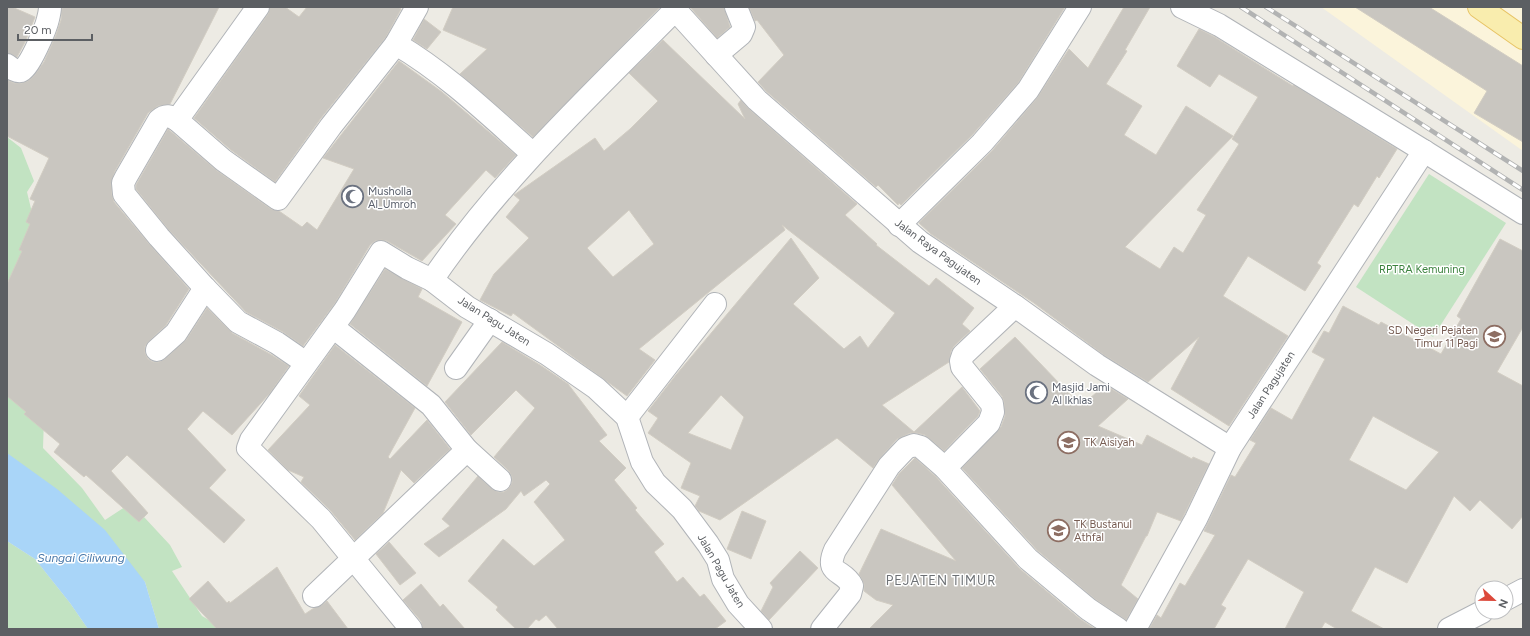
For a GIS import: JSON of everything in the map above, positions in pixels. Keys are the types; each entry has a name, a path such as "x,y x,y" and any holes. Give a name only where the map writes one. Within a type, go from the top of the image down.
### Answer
{"main road":[{"path":"1479,7 1523,38"}],"street":[{"path":"7,66 14,70 20,71 24,69 32,58 48,20 50,7"},
{"path":"177,120 258,7"},
{"path":"306,363 277,343 238,322 205,288 159,237 124,194 123,189 126,177 159,120 163,117 169,116 177,120 223,160 278,199 331,126 396,44 416,7"},
{"path":"716,54 741,34 743,30 744,27 736,7"},
{"path":"899,225 982,143 1028,90 1080,7"},
{"path":"1182,7 1219,25 1523,213"},
{"name":"Jalan Raya Pagujaten","path":"534,154 672,13 676,13 680,15 757,100 920,242 1015,306 1097,365 1230,448"},
{"path":"396,44 420,58 444,76 534,154 463,237 432,280"},
{"name":"Jalan Pagujaten","path":"1135,629 1196,519 1230,448 1424,151"},
{"name":"Jalan Pagu Jaten","path":"333,327 381,252 407,268 432,280 468,307 547,354 596,388 627,417 642,462 655,483 682,509 708,544 718,560 723,579 738,604 761,629"},
{"path":"157,350 176,333 205,288"},
{"path":"627,417 715,304"},
{"path":"945,468 989,423 993,412 992,404 962,367 961,361 963,354 1015,306"},
{"path":"456,368 490,320"},
{"path":"411,629 321,519 248,448 251,440 333,327 432,405 467,450 500,480"},
{"path":"822,629 850,594 852,586 833,568 831,560 835,550 889,466 906,448 914,445 921,447 945,468 1028,559 1088,609 1118,629"},
{"path":"314,596 467,450"},
{"path":"1514,595 1523,590"},
{"path":"1449,629 1474,616"}],"shaded area":[{"path":"1321,7 1523,7 1523,151"}],"green space":[{"path":"7,137 21,148 34,181 27,192 34,221 45,389 43,448 82,488 105,520 131,503 170,545 182,567 172,571 202,616 224,629 159,629 145,582 7,453"},
{"name":"RPTRA Kemuning","path":"1429,174 1506,223 1433,337 1356,287"},
{"path":"7,541 35,559 70,603 88,629 7,629"}],"water":[{"name":"Sungai Ciliwung","path":"7,453 57,489 105,530 145,582 159,629 88,629 70,603 35,559 7,541"}],"building":[{"path":"7,7 12,7 35,17 17,57 7,53"},
{"path":"62,7 219,7 170,104 158,106 148,113 115,171 111,184 114,202 189,289 166,325 145,346 145,353 148,359 153,362 159,362 165,359 186,340 207,308 232,333 289,366 270,393 232,435 203,411 187,429 226,470 209,488 245,520 224,543 127,455 111,471 148,513 139,522 86,475 84,477 54,452 60,444 24,414 26,412 7,396 7,284 22,251 19,250 30,224 26,222 35,201 30,199 49,158 7,136 7,80 14,83 22,83 28,81 34,76 44,62 56,35 61,20"},
{"path":"270,7 285,7 299,17 307,7 398,7 401,9 386,37 321,118 275,182 231,150 194,118 268,14"},
{"path":"453,7 660,7 533,137 460,74 487,49 443,30"},
{"path":"690,7 724,7 730,27 717,38"},
{"path":"749,7 1065,7 1018,83 973,134 901,205 899,203 898,205 878,185 876,187 766,91 758,82 784,55 757,20 755,21"},
{"path":"1124,7 1150,7 1125,50 1127,51 1106,84 1142,106 1124,135 1156,155 1186,106 1233,136 1125,247 1160,269 1174,247 1183,253 1206,215 1197,210 1239,144 1232,139 1258,97 1219,74 1210,87 1177,66 1199,29 1213,36 1293,86 1294,85 1397,149 1379,178 1377,176 1358,207 1354,204 1317,263 1321,266 1305,291 1248,256 1223,296 1288,336 1229,426 1171,389 1199,337 1148,382 1104,355 1034,303 931,234 919,223 991,152 1037,98 1069,49 1088,68"},
{"path":"1355,7 1429,7 1523,66 1523,142 1474,113 1487,91"},
{"path":"424,19 441,32 427,49 413,40"},
{"path":"663,40 745,119 738,104 741,100 749,109 857,204 845,215 877,244 876,245 929,286 936,278 974,308 962,324 970,331 954,346 951,351 949,362 882,405 914,432 962,387 980,411 978,416 944,451 925,435 910,433 897,439 873,468 837,438 720,520 699,511 695,506 700,496 681,488 691,463 648,433 658,418 648,411 676,375 791,238 819,278 793,304 844,349 860,336 868,348 895,313 782,225 785,230 639,349 655,360 627,396 513,313 511,316 480,300 494,274 529,238 506,217 520,200 514,195 595,138 604,151 630,129 658,101 629,73","holes":["629,210 654,244 613,277 587,248","721,395 744,417 731,450 688,433"]},
{"path":"399,61 442,92 516,155 495,178 486,170 445,215 456,224 422,261 387,241 375,241 370,245 335,303 303,346 283,332 246,312 168,229 136,189 136,185 168,129 216,170 271,209 279,211 302,227 307,222 317,230 354,169 323,158"},
{"path":"1500,239 1523,251 1523,327 1497,372 1523,386 1523,516 1512,529 1480,500 1470,511 1454,496 1407,583 1375,567 1351,611 1384,629 1337,629 1325,622 1321,629 1285,629 1304,592 1248,559 1221,605 1226,608 1214,629 1149,629 1157,615 1161,618 1180,583 1185,586 1215,535 1204,531 1231,475 1235,477 1256,443 1250,440 1271,408 1292,420 1325,359 1312,352 1324,331 1329,333 1343,306 1379,325 1381,322 1441,354 1461,319 1457,316","holes":["1373,416 1439,452 1406,490 1349,460"]},
{"path":"385,269 422,289 418,297 462,322 427,386 350,324"},
{"path":"1015,337 1081,406 1105,385 1128,399 1098,426 1142,445 1147,435 1192,459 1193,457 1209,464 1181,521 1157,512 1147,536 1121,585 1138,599 1126,620 1095,599 1037,550 962,468 1001,427 1005,416 1002,396 980,369"},
{"path":"502,342 568,384 607,435 599,441 626,468 614,480 637,508 635,510 664,544 654,552 677,582 683,577 700,597 704,594 726,621 715,629 558,629 546,615 539,621 536,619 527,629 516,629 496,610 498,607 468,581 503,539 534,566 565,540 534,502 550,484 546,480 524,496 521,491 506,509 439,557 424,544 450,526 442,519 478,476 492,489 498,492 504,492 512,483 512,477 509,471 494,457 535,408 516,390 471,435 445,402"},
{"path":"335,345 415,408 388,457 390,459 427,420 450,449 414,483 401,470 383,513 355,540 330,510 301,482 304,477 288,470 268,450 310,405 299,396"},
{"path":"915,458 936,477 1020,569 1080,619 1095,629 869,629 893,605 876,600 864,591 864,584 859,574 881,529 956,561 892,485 899,474"},
{"path":"742,511 766,521 751,559 727,549"},
{"path":"389,542 416,573 400,585 376,554"},
{"path":"800,551 818,568 769,620 761,611 773,587 770,583"},
{"path":"277,567 305,614 327,601 348,629 217,629 189,599 208,581 227,603 229,601 230,603"},
{"path":"421,584 440,607 443,604 465,629 423,629 421,621 403,600"}],"railway":[{"path":"1241,7 1523,190"},
{"path":"1266,7 1523,171"}],"place":[{"name":"Musholla Al_Umroh","path":"353,197"},
{"name":"SD Negeri Pejaten Timur 11 Pagi","path":"1494,336"},
{"name":"Masjid Jami Al Ikhlas","path":"1036,393"},
{"name":"TK Aisiyah","path":"1069,442"},
{"name":"TK Bustanul Athfal","path":"1058,530"}],"district":[{"name":"PEJATEN TIMUR","path":"941,580"}]}
